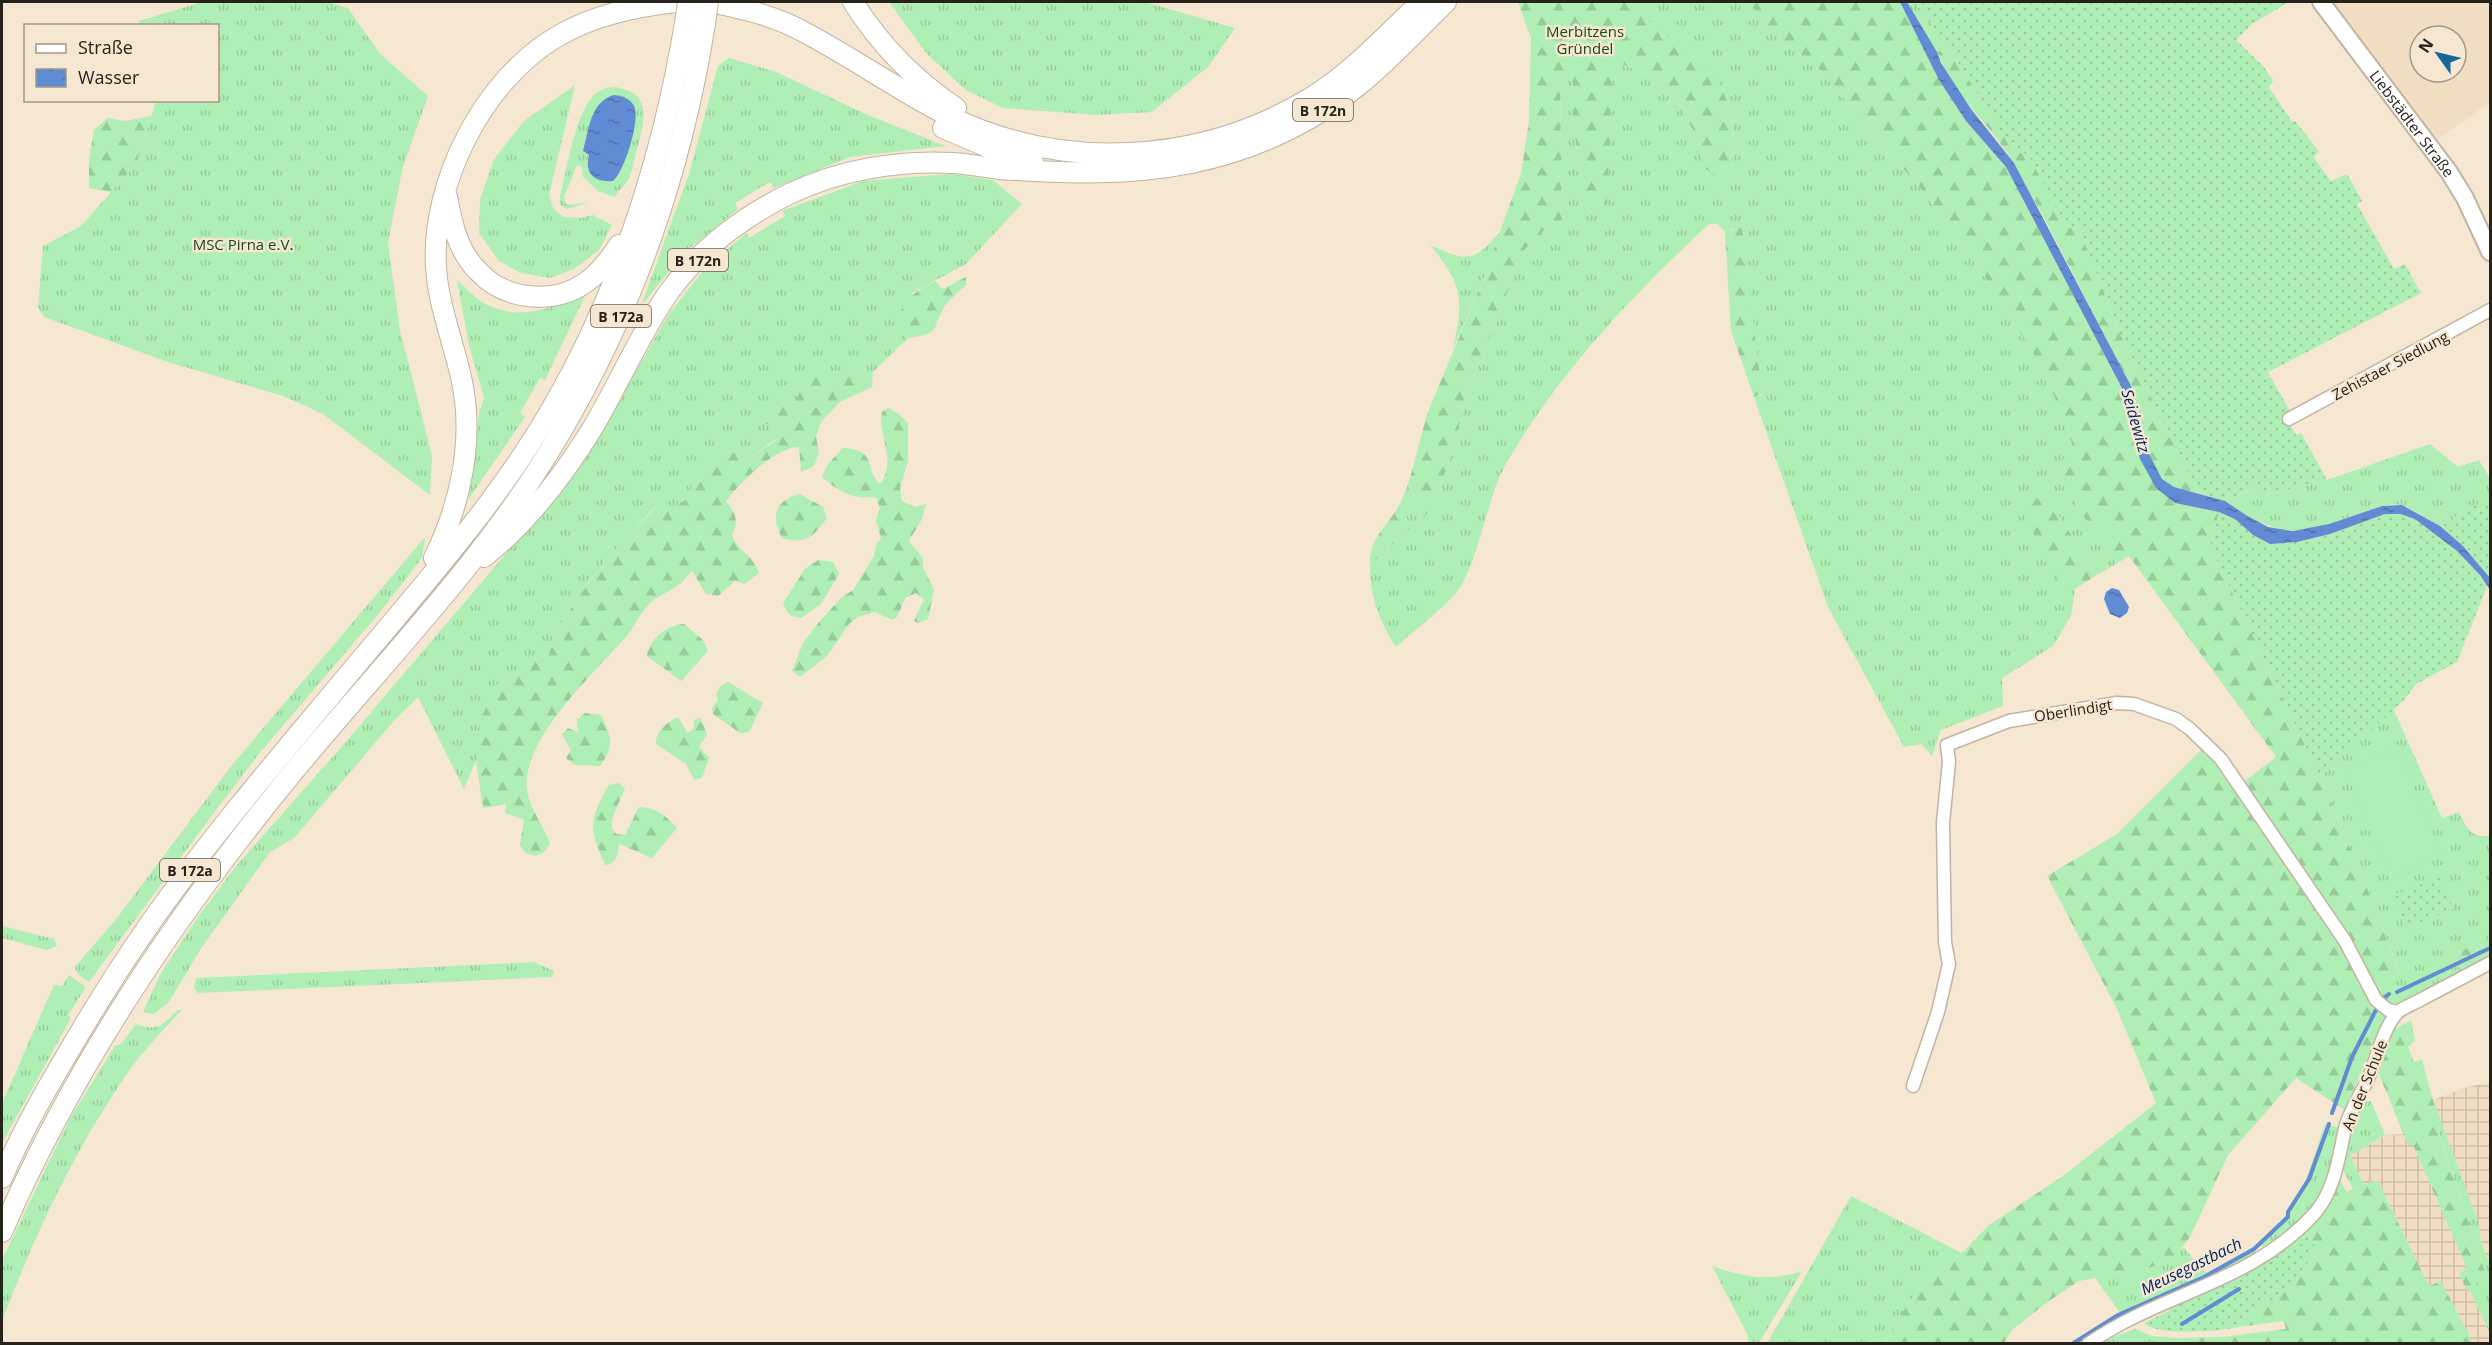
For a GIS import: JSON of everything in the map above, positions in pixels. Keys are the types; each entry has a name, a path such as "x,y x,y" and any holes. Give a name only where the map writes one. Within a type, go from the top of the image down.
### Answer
{"highway":[{"path":"639,211 617,248 586,283 565,293 541,297 505,290 477,272 458,239 451,221 446,191 457,158 476,120 499,87 531,54 557,36 608,14 639,6 675,2"},
{"name":"B 172a","path":"2,1232 29,1170 70,1093 116,1016 187,909 280,789 461,574 558,438 616,329 663,206 681,143 695,23 688,2"},
{"path":"853,2 868,26 916,78 939,96 1004,138"},
{"name":"B 172n","path":"714,3 782,21 942,113 1004,138 1062,151 1164,160 1262,123 1313,96 1364,57 1421,2"},
{"name":"B 172n","path":"461,574 513,532 562,473 592,428 669,292 709,248 735,226 760,210 800,189 828,179 885,166 954,163 1000,169 1068,171 1239,151 1272,138 1318,114 1368,77 1446,2"},
{"name":"B 172a","path":"2,1178 46,1092 96,1003 169,897 236,809 398,616 495,494 551,409 597,321 639,211 659,144 679,60 695,23 714,3"},
{"name":"B 172n","path":"816,39 867,80 930,122 962,138 1004,154 1068,171"},
{"name":"B 172a","path":"398,616 429,568 440,545 459,493 464,459 465,399 436,267 437,229 446,191"}],"main road":[{"name":"Liebstädter Straße","path":"2321,2 2449,172 2465,198 2490,252"}],"street":[{"name":"Zehistaer Siedlung","path":"2289,419 2490,310"},
{"name":"Oberlindigt","path":"1913,1086 1938,1012 1949,964 1945,942 1944,886 1944,823 1949,762 1947,745 2009,722 2117,702 2134,704 2176,719 2190,729 2221,759 2345,941 2376,1000 2388,1010 2398,1012"},
{"path":"2398,1012 2490,963"},
{"name":"An der Schule","path":"2088,1344 2130,1318 2252,1265 2281,1244 2317,1210 2337,1168 2346,1124 2370,1075 2386,1030 2398,1012"}],"shaded area":[{"path":"2327,2 2490,2 2490,102 2434,142"},
{"path":"2490,1082 2490,1264 2481,1242 2479,1224 2433,1100 2464,1088"},
{"path":"2403,1134 2408,1145 2413,1145 2467,1268 2459,1273 2466,1289 2470,1290 2490,1334 2490,1343 2473,1343 2441,1281 2429,1286 2378,1181 2364,1184 2350,1156 2385,1135"}],"green space":[{"name":"MSC Pirna e.V.","path":"202,2 328,2 348,8 380,54 428,96 402,170 388,243 400,330 432,456 430,495 323,414 283,396 168,362 44,317 38,307 43,246 81,226 136,164 156,102 219,102 219,24 139,24 139,21"},
{"path":"889,2 1145,2 1235,28 1208,67 1152,112 1097,115 1003,108 966,90 927,54"},
{"name":"Merbitzens Gründel","path":"1518,2 1633,2 1641,15 1717,77 1729,106 1734,137 1731,174 1725,178 1703,167 1694,132 1680,106 1649,76 1618,62 1612,76 1607,203 1599,206 1593,213 1584,205 1574,127 1574,76 1567,73 1560,76 1562,226 1543,231 1520,254 1498,319 1471,380 1453,451 1432,509 1423,517 1417,512 1409,482 1427,414 1483,280 1521,173 1529,122 1531,38"},
{"path":"1633,2 1747,2 1783,41 1822,72 1929,199 1976,263 2034,355 2055,397 2074,450 2054,467 2087,522 2103,524 2112,540 2109,548 2116,564 2097,575 2046,500 2061,585 2075,589 2071,616 2053,646 2002,678 2003,706 1941,730 1932,756 1921,744 1904,747 1828,607 1754,397 1762,395 1734,228 1725,232 1718,224 1709,224 1633,298 1586,351 1543,407 1502,471 1468,571 1457,592 1432,617 1396,647 1380,618 1372,588 1370,565 1410,529 1401,502 1409,482 1417,512 1432,509 1453,451 1471,380 1498,319 1520,254 1543,231 1562,226 1560,76 1567,73 1574,76 1574,127 1584,205 1592,213 1599,206 1612,76 1618,62 1649,76 1680,106 1694,132 1704,167 1731,174 1734,137 1729,106 1666,37 1640,15"},
{"path":"1747,2 1900,2 1939,80 1966,121 2006,167 2123,390 2140,459 2175,503 2219,512 2210,545 2320,777 2364,880 2401,977 2374,988 2241,784 2276,757 2129,556 2116,564 2109,548 2112,540 2103,524 2087,522 2054,467 2074,450 2055,397 2034,355 1976,263 1929,199 1822,72 1783,41"},
{"path":"1906,2 1915,2 1949,48 1937,52"},
{"path":"1915,2 2289,2 2252,24 2236,40 2264,67 2273,81 2269,87 2292,122 2295,121 2319,151 2314,158 2331,181 2347,174 2362,201 2357,204 2394,269 2405,264 2421,293 2268,372 2291,413 2286,417 2296,435 2301,433 2327,480 2265,495 2254,488 2225,501 2198,493 2120,334 2080,230 2066,227 2028,154 2014,152 1949,48"},
{"path":"1949,48 2014,152 2028,154 2066,226 2080,230 2120,334 2198,493 2172,486 2161,477 2153,465 2125,375 2014,164 1944,68 1937,52"},
{"path":"729,58 776,72 870,116 946,146 850,157 774,188 770,182 735,203 738,209 685,252 641,306 689,174 718,66"},
{"path":"575,85 549,195 553,208 563,217 580,218 593,215 612,225 599,250 574,269 550,278 521,273 499,261 479,233 480,199 494,159 524,121"},
{"path":"613,87 628,90 636,96 644,111 642,130 630,176 615,197 598,191 583,177 582,167 577,165 564,197 565,203 569,205 589,202 567,209 560,205 560,197 579,122 592,97 601,90","holes":["629,99 636,111 586,164 589,155"]},
{"path":"151,116 136,164 111,192 89,188 89,159 94,130 108,118 125,121"},
{"path":"951,174 993,180 1022,204 966,264 912,293 898,330 908,338 873,372 857,372 827,389 809,378 796,399 783,406 764,423 782,431 785,435 752,456 728,452 690,497 674,507 655,507 608,558 585,588 553,635 549,655 536,659 520,672 497,684 481,718 476,760 464,789 418,697 393,722 294,838 270,852 202,947 169,1002 154,1014 143,1012 161,973 198,917 237,865 345,743 559,491 601,431 669,314 706,267 747,233 749,238 785,216 782,211 863,181"},
{"path":"1742,227 1762,394 1754,397 1731,331 1725,232"},
{"path":"1500,232 1483,280 1453,349 1459,317 1458,293 1449,271 1430,245 1468,257 1482,250"},
{"path":"966,277 966,285 947,303 932,332 908,338 898,330 901,312 913,294 936,281 941,288 945,288"},
{"path":"457,280 482,302 509,312 535,311 586,294 545,380 540,378 520,413 525,417 468,500 479,414 484,398 469,345"},
{"path":"822,369 827,388 857,372 873,372 872,387 840,402 821,422 816,437 819,452 814,466 801,472 799,447 789,449 759,467 726,501 735,517 732,535 753,561 759,573 745,584 735,581 718,596 706,594 692,571 678,585 649,604 625,638 579,688 548,728 536,749 529,769 527,788 533,809 550,843 544,852 536,856 525,853 520,845 524,820 505,813 506,804 483,808 476,760 481,718 497,684 520,672 536,659 549,655 553,635 585,588 608,558 656,507 674,507 690,497 693,479 729,452 752,456 784,435 782,431 764,423 783,406 796,399 808,378"},
{"path":"888,408 908,423 908,461 900,488 902,501 915,507 926,504 922,519 909,541 923,558 923,567 934,590 928,619 918,623 914,621 924,599 916,593 905,598 897,617 892,620 875,612 858,617 849,624 827,656 800,677 792,671 803,643 842,597 853,590 874,556 876,545 881,538 876,520 880,508 876,497 868,498 847,494 822,477 828,464 843,448 862,452 869,462 875,479 880,484 887,467 881,421 882,412"},
{"path":"2430,444 2458,467 2479,460 2490,479 2490,497 2440,526 2413,510 2394,505 2380,507 2310,529 2294,530 2263,523 2225,501 2255,488 2266,495 2327,480"},
{"path":"800,494 823,507 827,518 809,537 797,540 782,538 777,523 777,510 785,500"},
{"path":"2490,497 2490,578 2463,546 2440,526"},
{"path":"2034,498 2046,500 2057,513 2097,575 2075,589 2061,585 2020,508"},
{"path":"1401,502 1410,529 1370,565 1376,539"},
{"path":"2219,512 2235,519 2253,535 2270,544 2297,542 2330,534 2385,514 2400,514 2415,519 2457,551 2480,575 2487,586 2457,662 2416,684 2404,700 2320,777 2210,545"},
{"path":"425,537 422,558 380,612 258,755 89,982 80,976 75,967 117,918 232,765"},
{"path":"818,560 833,562 839,574 821,604 801,618 792,615 783,603 805,569"},
{"path":"684,624 703,640 708,651 681,681 647,656 655,638 672,627"},
{"path":"728,682 763,703 749,732 740,733 713,714 712,708 718,700 716,694 721,686"},
{"path":"2393,708 2442,818 2459,812 2467,827 2474,834 2490,835 2490,938 2454,954 2461,972 2414,998 2394,1005 2386,1005 2374,988 2401,976 2364,880 2320,777"},
{"path":"585,713 601,715 608,729 610,747 600,766 575,765 566,758 571,750 562,734 568,728 578,732 577,720"},
{"path":"678,717 688,733 694,728 694,720 701,718 707,735 699,747 709,758 702,778 694,780 686,764 656,744 662,728"},
{"path":"2204,747 2219,761 2388,1019 2381,1026 2345,1110 2296,1078 2228,1155 2190,1237 2172,1260 2149,1268 2079,1281 2013,1329 2004,1343 1885,1344 1896,1321 1929,1275 1962,1253 1989,1225 2063,1176 2156,1103 2117,1009 2047,876 2117,834"},
{"path":"2397,748 2442,855 2390,877 2345,770"},
{"path":"619,783 625,788 612,819 612,828 616,834 625,835 639,807 660,813 677,828 652,858 619,844 616,857 606,866 596,843 594,817 609,785"},
{"path":"2441,877 2453,909 2405,928 2393,895"},
{"path":"2,926 54,939 57,946 47,950 2,938"},
{"path":"2490,938 2490,956 2461,972 2454,954"},
{"path":"534,962 554,971 552,977 198,993 194,987 196,978"},
{"path":"69,975 86,987 68,1015 71,1018 2,1143 2,1103 54,985 62,986"},
{"path":"178,1010 182,1010 127,1074 85,1140 40,1229 2,1321 2,1260 69,1120 115,1046 121,1044 136,1024 159,1026"},
{"path":"2411,1020 2415,1041 2408,1047 2414,1062 2422,1060 2444,1129 2438,1131 2486,1275 2470,1290 2466,1289 2459,1273 2467,1268 2413,1145 2408,1145 2379,1074 2391,1034 2395,1029"},
{"path":"2363,1101 2371,1101 2385,1135 2350,1156 2364,1184 2353,1189 2341,1166 2351,1128"},
{"path":"2325,1124 2341,1128 2332,1172 2324,1193 2312,1211 2266,1250 2258,1243 2284,1217 2306,1180"},
{"path":"2444,1129 2479,1224 2481,1242 2490,1264 2490,1334 2470,1290 2486,1275 2438,1130"},
{"path":"2339,1179 2347,1192 2364,1184 2378,1181 2429,1286 2441,1281 2473,1343 2176,1344 2179,1343 2177,1338 2222,1337 2286,1329 2284,1321 2239,1327 2242,1318 2294,1286 2315,1250 2305,1227"},
{"path":"1851,1196 1962,1253 1929,1275 1896,1321 1885,1343 1767,1344"},
{"path":"2305,1227 2315,1250 2294,1286 2242,1318 2239,1327 2204,1331 2175,1331 2162,1330 2144,1323 2169,1311 2170,1306"},
{"path":"2183,1247 2206,1273 2253,1247 2259,1255 2103,1329 2081,1343 2074,1344 2121,1314 2095,1278 2149,1268 2172,1260"},
{"path":"1712,1266 1757,1277 1779,1276 1802,1271 1759,1343 1749,1343 1747,1334"},
{"path":"2135,1329 2152,1336 2177,1338 2179,1343 2093,1344"}],"water":[{"name":"Seidewitz","path":"1900,2 1907,2 1937,52 1941,63 1971,109 2014,163 2131,386 2149,454 2162,479 2174,487 2225,501 2268,527 2293,531 2329,524 2382,506 2402,505 2440,526 2463,546 2490,578 2490,590 2480,575 2457,551 2415,519 2400,514 2385,514 2330,534 2297,542 2270,544 2253,535 2235,519 2219,512 2175,503 2156,488 2140,459 2123,390 2006,167 1966,121 1939,80"},
{"path":"614,95 630,101 636,113 630,145 622,167 613,181 606,181 592,176 588,167 589,155 583,151 595,110 606,99"},
{"path":"2112,588 2119,590 2129,607 2127,613 2120,618 2110,614 2104,599 2106,592"}],"waterway":[{"name":"Meusegastbach","path":"2397,992 2490,948"},
{"name":"Meusegastbach","path":"2384,998 2389,994"},
{"name":"Meusegastbach","path":"2332,1113 2352,1057 2377,1008"},
{"name":"Meusegastbach","path":"2072,1344 2118,1315 2204,1277 2254,1249 2288,1217 2288,1212 2309,1179 2329,1124"},
{"path":"2182,1324 2239,1289"}]}
